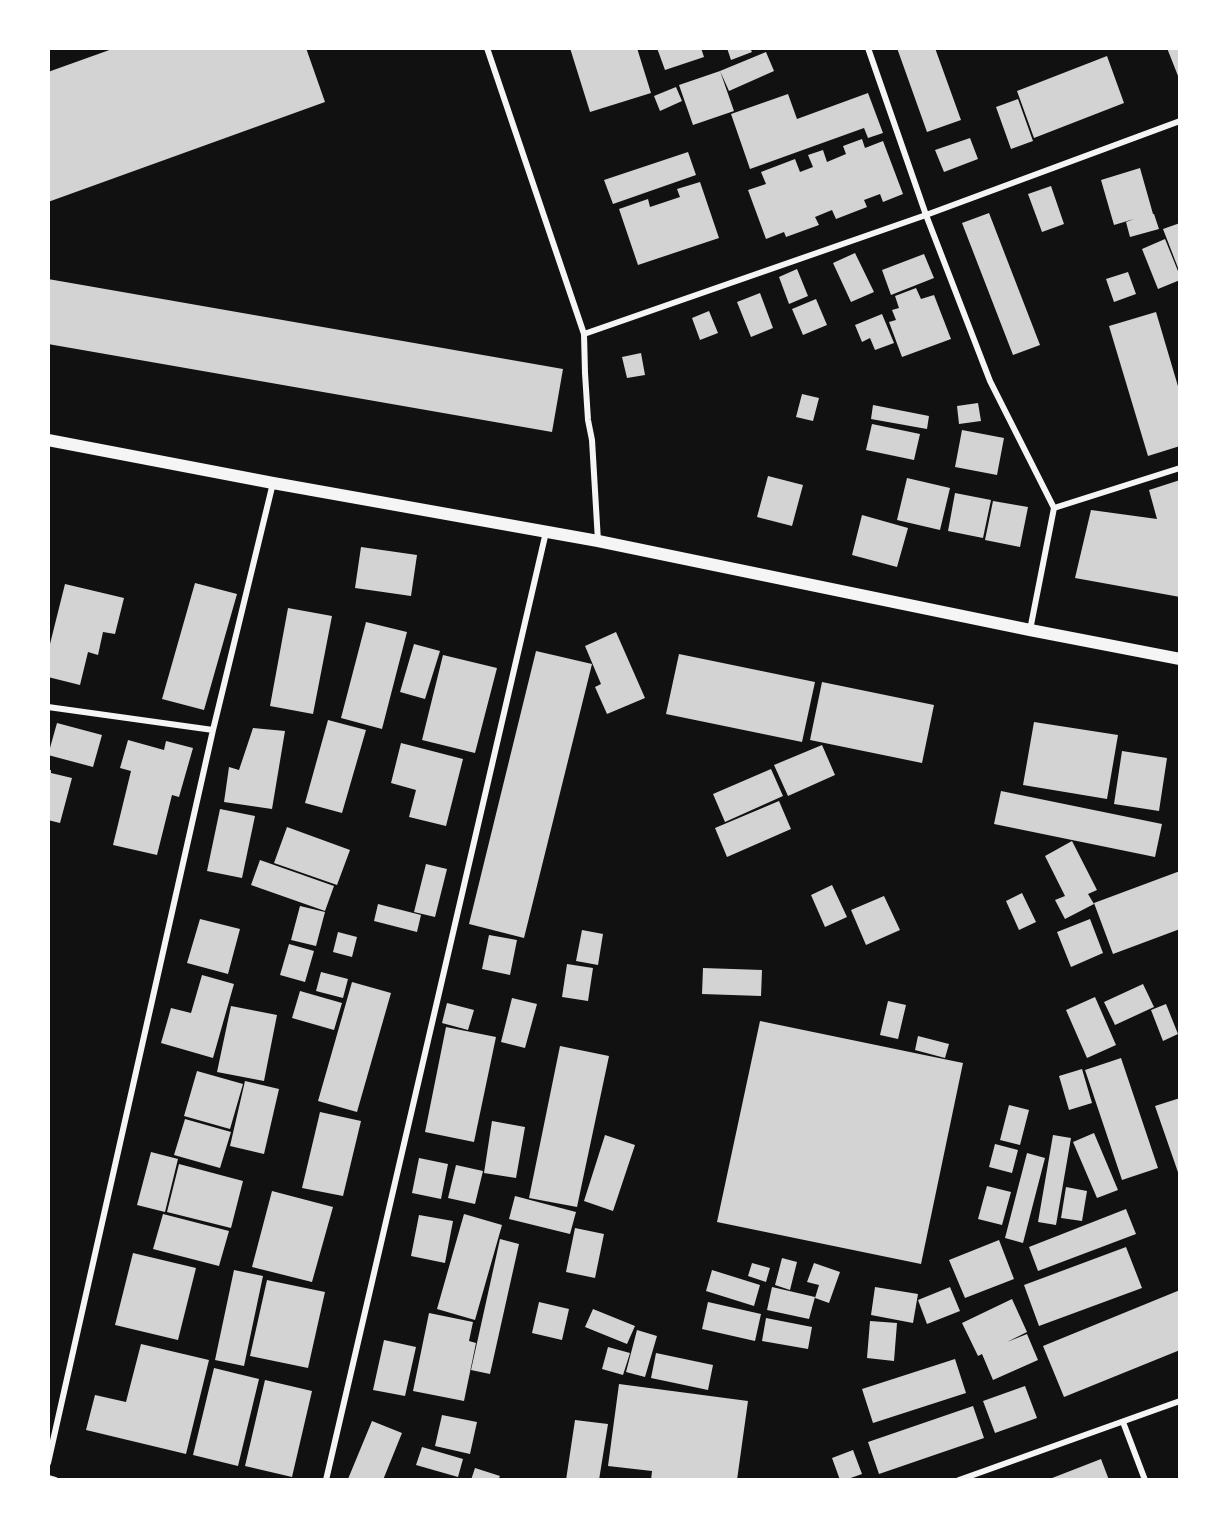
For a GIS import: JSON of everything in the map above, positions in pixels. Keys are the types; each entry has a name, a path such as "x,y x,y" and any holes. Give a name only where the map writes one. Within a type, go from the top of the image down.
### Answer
{"main road":[{"path":"48,440 598,541 1180,659"}],"street":[{"path":"487,48 584,334 588,420 592,440 598,541"},
{"path":"868,48 926,215 990,381 1054,508 1030,630"},
{"path":"584,334 926,215 1180,121"},
{"path":"1054,508 1180,468"},
{"path":"48,1463 213,730 273,483"},
{"path":"326,1480 546,532"},
{"path":"48,706 213,730"},
{"path":"959,1480 1180,1401"},
{"path":"1123,1422 1145,1480"},
{"path":"48,1478 55,1480"}],"building":[{"path":"115,48 306,48 325,102 48,202 48,72"},
{"path":"570,48 637,48 651,93 590,112"},
{"path":"657,48 701,48 704,57 665,70"},
{"path":"727,48 750,48 752,52 731,60"},
{"path":"897,48 935,48 961,120 927,132"},
{"path":"1167,48 1180,48 1180,81"},
{"path":"766,52 774,71 729,91 720,71"},
{"path":"1107,56 1124,103 1034,138 1017,91"},
{"path":"720,71 734,111 693,125 679,85"},
{"path":"676,87 682,101 660,111 654,96"},
{"path":"868,93 883,133 868,138 864,128 750,169 731,114 788,94 797,119"},
{"path":"1018,99 1033,141 1011,149 996,107"},
{"path":"970,138 978,159 944,172 935,150"},
{"path":"862,139 865,148 883,141 903,194 883,202 880,194 864,200 867,207 836,219 832,210 815,217 819,225 786,237 784,232 766,239 748,190 766,184 761,172 795,159 800,172 813,167 808,155 823,150 827,162 846,154 843,146"},
{"path":"688,152 696,175 613,204 604,180"},
{"path":"1140,168 1159,229 1130,237 1126,222 1134,219 1114,225 1101,180"},
{"path":"700,182 719,238 638,265 619,209 648,199 650,207 680,197 677,189"},
{"path":"1051,186 1064,224 1042,232 1028,194"},
{"path":"989,213 1040,345 1013,355 962,223"},
{"path":"1180,223 1180,273 1163,229"},
{"path":"1165,239 1180,280 1158,289 1142,249"},
{"path":"855,253 874,292 851,302 833,263"},
{"path":"924,254 934,278 891,295 882,270"},
{"path":"797,269 808,296 789,304 779,277"},
{"path":"1128,272 1136,294 1114,302 1106,279"},
{"path":"48,279 563,369 552,432 48,344"},
{"path":"916,288 921,299 934,295 951,339 902,357 889,322 896,320 892,310 899,308 895,296"},
{"path":"760,293 773,328 751,337 737,302"},
{"path":"816,299 827,325 803,335 792,309"},
{"path":"709,311 718,333 700,340 692,318"},
{"path":"1156,312 1180,393 1180,446 1148,456 1109,326"},
{"path":"882,314 894,343 875,350 870,338 862,342 855,325"},
{"path":"641,353 645,375 627,378 622,357"},
{"path":"802,394 819,398 813,421 796,417"},
{"path":"978,403 981,421 959,424 957,406"},
{"path":"873,405 929,416 927,429 871,419"},
{"path":"872,424 920,434 914,460 866,450"},
{"path":"962,430 1004,438 997,475 955,467"},
{"path":"768,476 803,485 792,526 757,517"},
{"path":"907,478 950,488 940,530 897,520"},
{"path":"1180,480 1180,597 1075,578 1091,510 1157,519 1149,490"},
{"path":"955,493 991,500 983,538 948,531"},
{"path":"993,501 1028,507 1020,547 985,540"},
{"path":"862,515 908,528 897,567 852,555"},
{"path":"361,547 417,555 411,596 355,588"},
{"path":"195,583 237,594 204,710 162,699"},
{"path":"65,584 124,598 115,634 103,632 98,655 88,652 80,685 48,677 48,652"},
{"path":"288,608 332,616 313,714 270,706"},
{"path":"366,622 407,632 382,729 341,718"},
{"path":"616,632 645,698 607,714 595,687 601,684 585,646"},
{"path":"414,644 440,651 425,699 400,692"},
{"path":"536,651 592,664 524,938 469,924"},
{"path":"679,654 815,682 802,742 666,714"},
{"path":"443,655 497,668 475,753 422,740"},
{"path":"822,682 934,705 922,763 810,740"},
{"path":"328,720 366,730 342,813 305,803"},
{"path":"1034,722 1118,735 1107,799 1023,785"},
{"path":"57,723 102,735 93,767 48,755"},
{"path":"253,728 285,731 272,809 224,802 229,767 239,770"},
{"path":"128,740 164,750 166,741 193,748 179,797 172,795 157,855 113,845 131,771 120,768"},
{"path":"401,743 463,759 446,826 409,817 416,790 391,783"},
{"path":"822,745 835,775 788,796 774,765"},
{"path":"1122,751 1167,758 1159,811 1114,804"},
{"path":"771,769 783,796 725,822 713,794"},
{"path":"48,770 51,770 51,773 72,778 60,823 48,820"},
{"path":"1001,791 1162,824 1155,857 994,824"},
{"path":"779,801 791,829 727,857 715,828"},
{"path":"220,809 255,816 242,878 207,871"},
{"path":"287,827 350,850 337,885 274,863"},
{"path":"1072,841 1097,890 1088,894 1094,904 1065,919 1055,900 1065,896 1045,856"},
{"path":"260,860 334,886 325,911 251,885"},
{"path":"426,864 447,869 435,917 414,912"},
{"path":"1180,871 1180,929 1113,954 1094,903"},
{"path":"832,885 847,917 825,927 811,895"},
{"path":"1022,893 1036,922 1019,930 1006,901"},
{"path":"884,896 900,930 866,945 851,910"},
{"path":"378,904 421,915 417,932 374,921"},
{"path":"300,906 325,912 316,946 291,940"},
{"path":"200,919 240,929 228,974 187,963"},
{"path":"1090,919 1103,953 1071,967 1057,932"},
{"path":"582,930 603,934 598,965 576,961"},
{"path":"338,932 357,937 352,957 333,952"},
{"path":"489,935 517,940 510,975 482,969"},
{"path":"289,944 314,951 305,982 280,975"},
{"path":"567,964 593,968 588,1001 562,997"},
{"path":"703,968 762,970 761,996 702,994"},
{"path":"321,972 348,979 343,998 316,991"},
{"path":"202,975 234,984 213,1058 161,1043 171,1008 191,1013"},
{"path":"352,982 391,993 357,1112 318,1101"},
{"path":"1143,984 1154,1007 1115,1025 1104,1002"},
{"path":"300,991 342,1003 334,1030 292,1018"},
{"path":"1095,997 1116,1045 1087,1058 1066,1010"},
{"path":"512,998 537,1004 525,1048 501,1042"},
{"path":"888,1001 906,1005 898,1039 880,1035"},
{"path":"447,1003 474,1010 468,1030 442,1023"},
{"path":"1166,1004 1178,1034 1163,1041 1151,1010"},
{"path":"231,1006 277,1015 264,1081 217,1072"},
{"path":"760,1021 963,1063 921,1264 717,1222"},
{"path":"446,1027 496,1037 474,1142 425,1132"},
{"path":"918,1036 949,1044 945,1058 915,1050"},
{"path":"560,1046 609,1056 577,1207 529,1198"},
{"path":"1121,1058 1158,1168 1122,1180 1085,1070"},
{"path":"1082,1069 1092,1103 1069,1110 1059,1076"},
{"path":"197,1071 243,1084 230,1129 184,1116"},
{"path":"245,1081 279,1089 264,1154 230,1146"},
{"path":"1180,1098 1180,1178 1155,1106"},
{"path":"1009,1105 1029,1110 1020,1145 1000,1140"},
{"path":"320,1112 361,1121 343,1196 302,1188"},
{"path":"185,1119 231,1132 220,1168 174,1155"},
{"path":"492,1121 525,1127 516,1178 484,1173"},
{"path":"1094,1133 1118,1190 1097,1198 1073,1142"},
{"path":"605,1135 635,1145 613,1211 584,1201"},
{"path":"1053,1135 1071,1138 1056,1225 1038,1222"},
{"path":"995,1144 1018,1150 1012,1173 989,1167"},
{"path":"151,1152 178,1159 165,1212 137,1205"},
{"path":"1027,1153 1045,1158 1023,1243 1005,1238"},
{"path":"419,1158 448,1164 441,1199 412,1193"},
{"path":"179,1164 243,1181 231,1228 167,1212"},
{"path":"456,1165 483,1171 475,1204 448,1198"},
{"path":"987,1186 1011,1192 1002,1225 978,1219"},
{"path":"1066,1187 1087,1191 1082,1221 1061,1218"},
{"path":"272,1191 333,1207 312,1282 252,1267"},
{"path":"515,1196 576,1212 570,1234 509,1219"},
{"path":"1126,1209 1136,1234 1038,1271 1029,1247"},
{"path":"163,1214 229,1231 219,1266 153,1249"},
{"path":"464,1214 502,1225 475,1320 437,1309"},
{"path":"419,1215 453,1221 445,1263 411,1256"},
{"path":"575,1228 604,1234 595,1278 566,1272"},
{"path":"500,1239 519,1244 490,1374 471,1370"},
{"path":"999,1240 1014,1279 965,1298 949,1260"},
{"path":"1126,1247 1142,1288 1039,1326 1024,1285"},
{"path":"133,1253 196,1268 178,1340 115,1325"},
{"path":"782,1258 797,1262 790,1290 775,1285"},
{"path":"752,1263 770,1268 766,1282 748,1276"},
{"path":"814,1263 840,1272 829,1303 815,1298 819,1285 807,1282"},
{"path":"234,1270 263,1276 244,1366 215,1360"},
{"path":"712,1270 760,1285 754,1306 706,1291"},
{"path":"267,1280 325,1292 308,1368 250,1356"},
{"path":"772,1287 815,1297 809,1319 767,1310"},
{"path":"875,1287 918,1294 913,1323 871,1315"},
{"path":"950,1287 960,1311 927,1324 918,1300"},
{"path":"1180,1290 1180,1350 1064,1397 1043,1346"},
{"path":"1012,1299 1027,1332 1007,1342 1027,1334 1038,1360 993,1380 982,1354 978,1356 962,1323"},
{"path":"539,1302 569,1309 562,1340 532,1333"},
{"path":"708,1302 761,1314 755,1341 702,1329"},
{"path":"593,1309 635,1326 627,1344 585,1327"},
{"path":"429,1313 473,1322 469,1341 476,1343 464,1401 413,1391"},
{"path":"766,1318 812,1327 808,1349 762,1341"},
{"path":"870,1321 897,1323 894,1361 867,1358"},
{"path":"637,1330 657,1336 645,1377 626,1372"},
{"path":"384,1340 416,1347 405,1396 373,1390"},
{"path":"141,1344 209,1360 186,1454 86,1430 95,1395 126,1402"},
{"path":"608,1347 630,1353 623,1375 602,1369"},
{"path":"656,1353 713,1365 708,1390 651,1378"},
{"path":"955,1359 966,1393 873,1423 862,1389"},
{"path":"214,1368 259,1379 238,1466 193,1455"},
{"path":"265,1380 312,1391 292,1477 245,1466"},
{"path":"619,1384 748,1401 737,1480 651,1480 652,1471 608,1466"},
{"path":"1025,1386 1037,1418 995,1433 983,1401"},
{"path":"973,1406 984,1438 879,1474 868,1442"},
{"path":"442,1415 477,1422 470,1454 435,1446"},
{"path":"575,1420 608,1424 599,1480 566,1480"},
{"path":"372,1421 402,1433 383,1480 350,1480 348,1479"},
{"path":"422,1447 463,1459 458,1477 416,1465"},
{"path":"853,1450 862,1474 840,1480 832,1458"},
{"path":"1101,1459 1109,1480 1047,1480"},
{"path":"475,1468 500,1476 498,1480 471,1480"}]}
